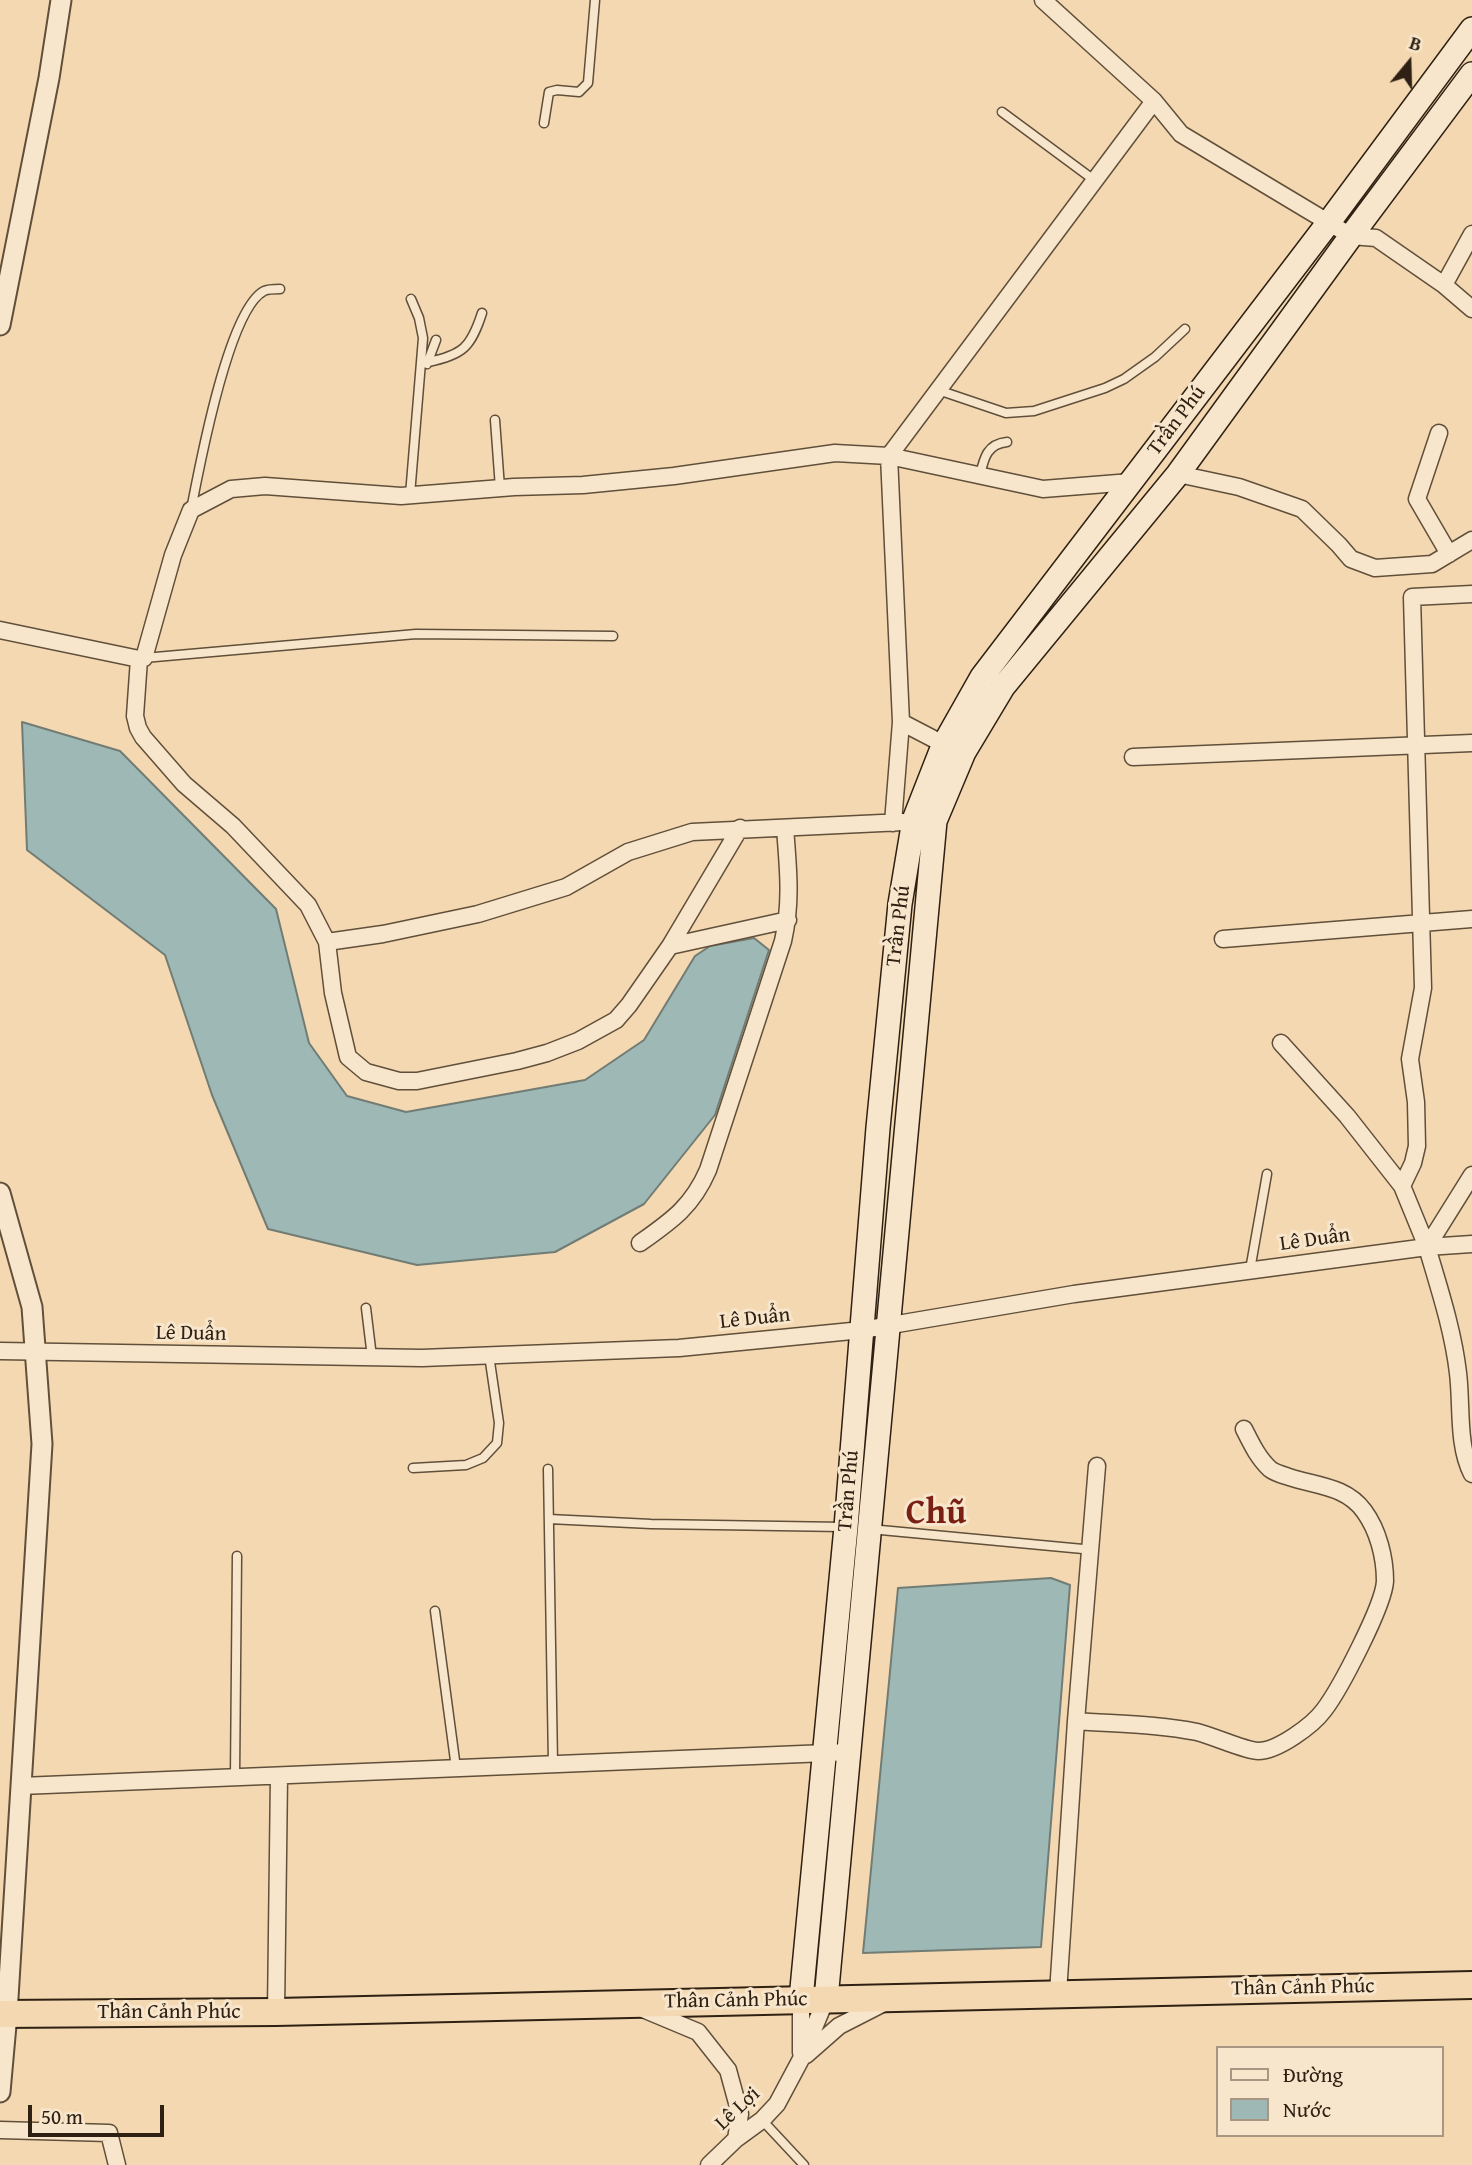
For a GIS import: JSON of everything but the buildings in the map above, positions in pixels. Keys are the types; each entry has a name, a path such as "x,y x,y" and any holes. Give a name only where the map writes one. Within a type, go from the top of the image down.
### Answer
{"highway":[{"name":"Thân Cảnh Phúc","path":"4,2014 276,2012 1472,1985"}],"main road":[{"name":"Trần Phú","path":"814,1999 826,1754 878,1128 900,904 914,822 954,749 982,677 1329,222 1472,29"},
{"name":"Trần Phú","path":"954,749 1178,474 1472,74"},
{"name":"Trần Phú","path":"814,1999 851,1752 889,1325 914,822"}],"street":[{"path":"0,325 49,78 61,0"},
{"path":"1043,0 1154,101 1181,134 1351,236 1376,238 1444,285 1472,309"},
{"path":"889,456 1154,101"},
{"path":"1444,285 1472,234"},
{"path":"1439,433 1418,499 1449,554"},
{"path":"740,828 670,946 616,1020 578,1041 517,1061 417,1081 400,1081 366,1072 348,1057 333,993 327,942 308,905 233,827 184,784 144,737 135,716 142,658 173,555 191,510 232,489 265,486 410,495 583,485 835,453 889,456 1043,489 1131,482"},
{"name":"Trần Phú","path":"889,456 901,722 914,822"},
{"path":"1178,474 1239,487 1302,509 1351,559 1364,566 1375,568 1432,564 1472,540"},
{"path":"1402,1186 1413,1163 1417,1146 1416,1102 1410,1059 1423,988 1412,597 1472,594"},
{"path":"0,630 142,658"},
{"path":"901,722 954,749"},
{"path":"1133,757 1472,743"},
{"path":"327,942 383,934 478,914 566,887 605,863 653,842 692,832 914,822"},
{"path":"640,1243 676,1217 702,1184 788,920 790,888 785,828"},
{"path":"1223,939 1472,919"},
{"path":"670,946 788,920"},
{"path":"1280,1043 1348,1116 1402,1186 1427,1247 1450,1328 1458,1372 1465,1460 1472,1474"},
{"path":"1427,1247 1472,1175"},
{"path":"0,1193 32,1307 42,1444 0,2092"},
{"name":"Lê Duẩn","path":"0,1351 372,1357 679,1348 862,1330 1074,1294 1427,1247 1472,1244"},
{"path":"1076,1721 1196,1732 1257,1751 1281,1744 1305,1729 1324,1710 1342,1680 1382,1599 1385,1583 1378,1537 1364,1511 1350,1497 1337,1489 1272,1471 1244,1429"},
{"path":"1058,1993 1076,1721 1097,1466"},
{"path":"21,1786 851,1752"},
{"path":"276,2012 279,1776"},
{"path":"801,2059 839,2026 895,1997"},
{"path":"801,2059 814,1999"},
{"name":"Lê Lợi","path":"709,2165 777,2104 801,2059 814,1999"},
{"path":"631,2003 698,2032 728,2070 740,2114 736,2139"},
{"path":"0,2130 109,2133 117,2165"}],"lane":[{"path":"544,123 549,92 579,92 588,83 595,0"},
{"path":"1002,111 1094,180"},
{"path":"191,510 210,418 239,325 248,307 264,291 280,289"},
{"path":"410,495 423,338 411,299"},
{"path":"428,362 452,357 462,351 475,332 482,313"},
{"path":"938,390 1006,413 1034,411 1105,388 1124,379 1155,357 1185,329"},
{"path":"420,383 436,340"},
{"path":"495,420 500,488"},
{"path":"980,475 986,453 992,447 1007,442"},
{"path":"142,658 416,634 613,636"},
{"path":"1250,1270 1267,1174"},
{"path":"366,1308 372,1357"},
{"path":"413,1468 466,1465 483,1458 497,1443 499,1423 489,1355"},
{"path":"548,1469 553,1765"},
{"path":"549,1520 846,1527 1083,1549"},
{"path":"235,1778 237,1556"},
{"path":"435,1611 456,1769"},
{"path":"762,2120 804,2165"}],"water":[{"path":"22,722 120,751 276,909 309,1043 347,1096 406,1112 585,1080 644,1040 695,956 710,946 754,938 769,950 715,1115 644,1204 555,1252 417,1265 268,1229 212,1095 165,955 27,850"},
{"path":"1051,1578 1070,1585 1041,1947 863,1953 898,1588"}],"district":[{"name":"Chũ","path":"936,1514"}]}
